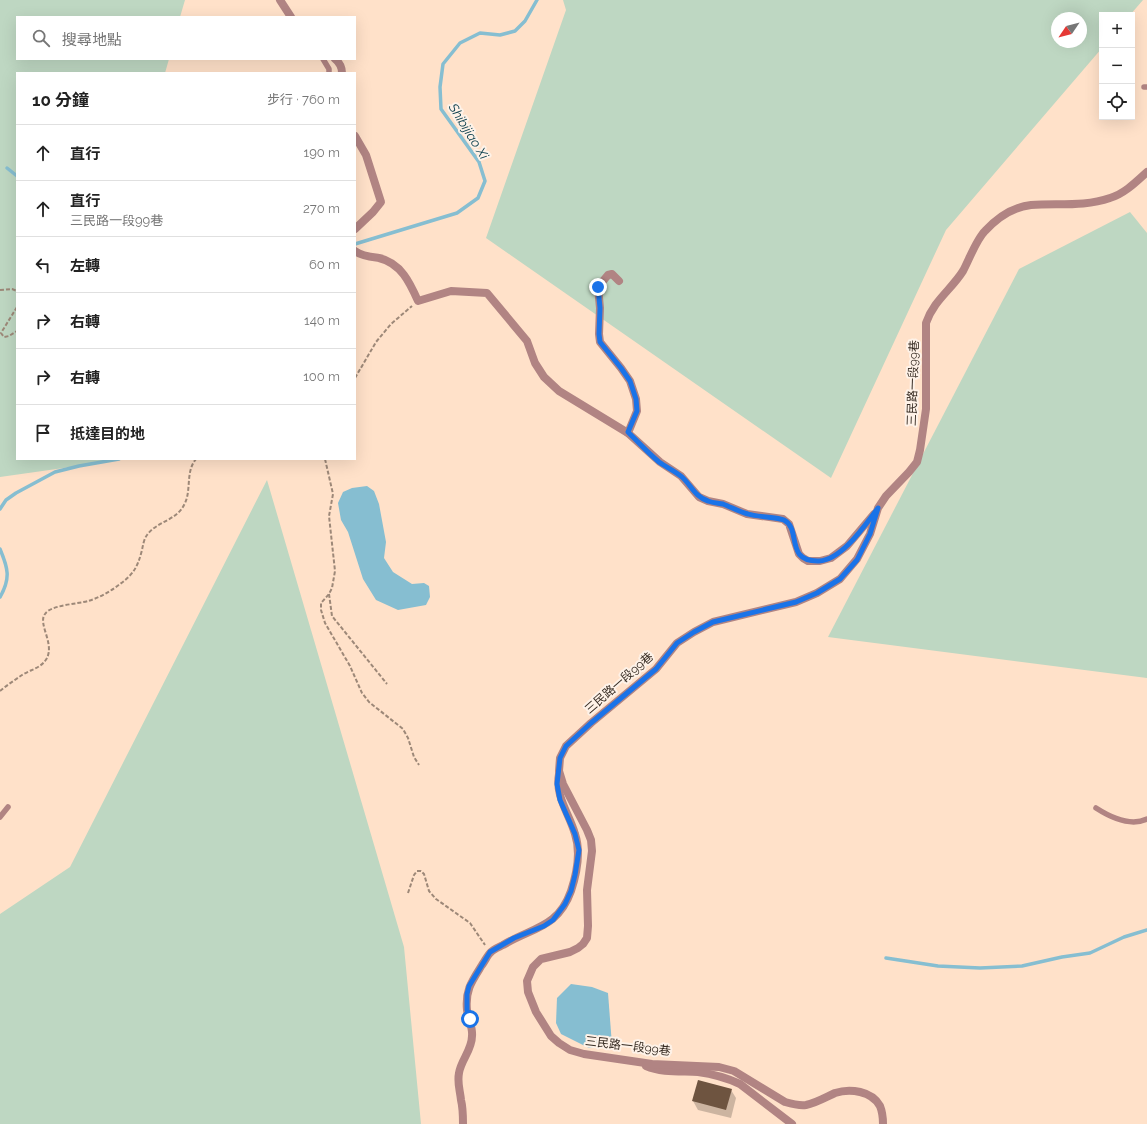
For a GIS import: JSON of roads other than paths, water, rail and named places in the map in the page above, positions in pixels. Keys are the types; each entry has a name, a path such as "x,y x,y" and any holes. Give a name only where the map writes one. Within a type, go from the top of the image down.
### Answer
{"street":[{"path":"280,0 290,16"},
{"path":"336,60 339,63 342,72"},
{"path":"356,138 366,155 381,202 356,228"},
{"name":"三民路一段99巷","path":"883,1124 880,1106 873,1098 864,1093 851,1091 837,1092 807,1105 794,1105 785,1102 734,1071 720,1067 638,1062 584,1054 570,1050 551,1036 536,1012 528,992 527,981 533,967 541,959 570,952 583,944 587,938 587,890 592,851 592,840 563,784 559,771 560,758 566,746 591,723 656,669 677,643 713,622 796,602 817,593 840,579 857,560 870,534 878,508 886,496 917,462 926,409 926,323 930,312 962,272 983,233 996,220 1011,211 1030,205 1089,203 1111,198 1122,192 1147,172"},
{"path":"356,252 359,254 387,260 400,270 410,282 418,301 451,291 487,293 527,341 535,363 544,377 559,391 628,432 660,462 681,476 699,497 747,514 783,519 789,524 798,554 808,561 820,561 831,558 847,546 878,508"},
{"path":"619,281 612,274 608,275 598,287 600,308 599,334 600,342 630,381 636,399 637,411 628,432"},
{"path":"463,1124 463,1113 458,1080 460,1071 471,1046 472,1038 472,1028 467,1010 467,994 469,986 490,952 514,938 544,926 553,920 565,904 571,891 579,850 575,834 560,800 557,784 559,771"},
{"path":"638,1062 656,1069 698,1072 713,1075 740,1084 792,1124"}],"lane":[{"path":"324,60 329,69 329,72"},
{"path":"0,817 8,807"},
{"path":"1096,808 1111,817 1129,822 1143,821 1147,819"}],"water":[{"path":"367,486 374,491 379,504 386,542 384,558 393,572 412,584 424,583 429,586 430,597 426,605 398,610 376,600 363,579 348,532 341,520 338,503 343,492 352,488"},
{"path":"571,984 592,987 608,993 612,1045 589,1048 561,1034 556,1023 557,998"}],"waterway":[{"name":"Shibijiao Xi","path":"356,244 457,213 478,198 485,181 479,162 441,109 440,87 443,64 460,43 480,33 500,35 515,31 525,21 537,0"},
{"path":"7,168 16,175"},
{"name":"Shibijiao Xi","path":"0,509 6,500 16,493 55,472 113,460"},
{"name":"Shibijiao Xi","path":"0,549 7,573 6,584 0,597"},
{"path":"886,958 938,966 980,968 1022,966 1062,957 1090,953 1124,937 1147,930"}]}
